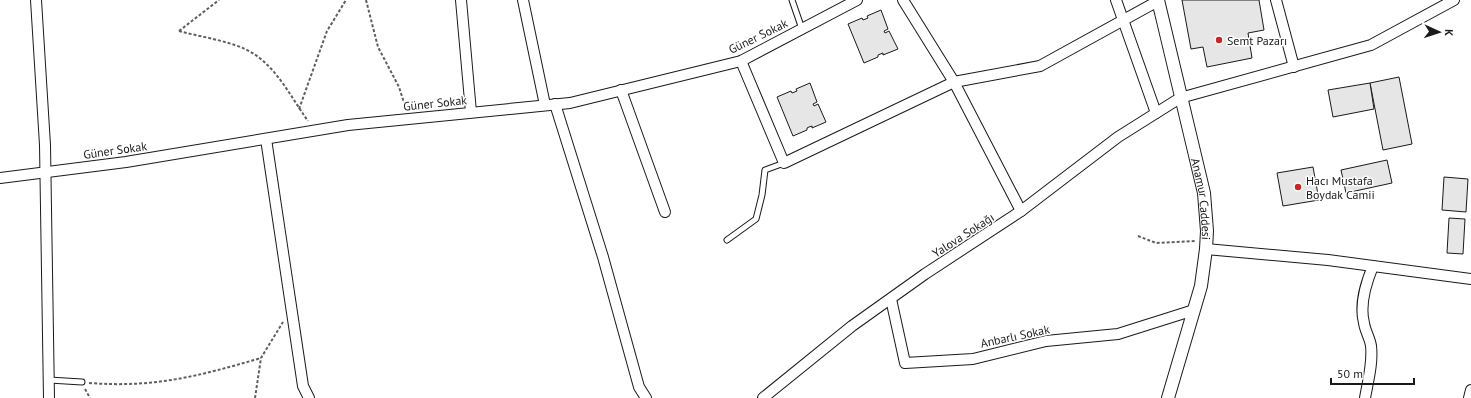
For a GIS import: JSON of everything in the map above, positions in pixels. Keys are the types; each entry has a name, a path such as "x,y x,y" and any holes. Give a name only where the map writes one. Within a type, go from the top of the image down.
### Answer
{"street":[{"path":"36,0 46,172 49,398"},
{"path":"461,0 471,112"},
{"path":"523,0 550,105 603,257 639,387 646,398"},
{"name":"Güner Sokak","path":"0,178 126,162 316,130 407,118 570,103 741,62 857,0"},
{"path":"903,0 954,82 1021,211"},
{"path":"1116,0 1156,113"},
{"path":"741,62 784,163 954,82 1040,66 1158,0"},
{"name":"Anamur Caddesi","path":"1158,0 1180,98 1204,193 1206,245 1201,286 1168,398"},
{"path":"1276,0 1294,67"},
{"name":"Yalova Sokağı","path":"763,398 852,326 892,299 925,274 1021,211 1118,137 1180,98 1371,45 1454,0"},
{"path":"621,90 665,212"},
{"path":"266,139 303,386 309,398"},
{"path":"1206,245 1471,279"},
{"path":"1365,398 1372,351 1364,324 1363,310 1365,290 1373,266"},
{"name":"Anbarlı Sokak","path":"892,299 904,364 973,359 1046,341 1118,334 1194,310"},
{"path":"1469,398 1471,390"}],"lane":[{"path":"792,0 802,29"},
{"path":"727,240 756,219 762,195 765,170 784,163"},
{"path":"49,380 82,382"}],"path":[{"path":"218,0 179,31 237,46 252,53 274,73 316,130"},
{"path":"299,108 327,31 346,0"},
{"path":"366,0 378,47 399,87 407,118"},
{"path":"1138,236 1156,243 1206,245"},
{"path":"255,398 261,358 291,309"},
{"path":"90,398 82,382 123,384 162,382 198,376 261,358"}],"building":[{"name":"Semt Pazarı","path":"1182,0 1259,0 1264,30 1248,33 1252,58 1207,67 1203,47 1191,49"},
{"path":"881,10 888,29 884,31 885,33 889,31 898,49 883,55 883,53 878,55 878,57 864,63 848,24 862,18 863,20 868,18 867,16"},
{"path":"1399,77 1412,144 1383,150 1370,83"},
{"path":"810,83 817,102 813,104 814,106 818,104 826,122 812,128 812,126 809,127 807,130 793,136 777,97 791,91 792,93 797,91 796,89"},
{"path":"1370,83 1374,109 1333,117 1328,90"},
{"path":"1387,160 1392,183 1346,193 1341,170"},
{"name":"Hacı Mustafa Boydak Camii","path":"1313,167 1319,200 1283,206 1277,173"},
{"path":"1444,177 1468,179 1466,212 1442,210"},
{"path":"1449,218 1465,219 1463,254 1447,253"}],"place":[{"name":"Semt Pazarı","path":"1219,40"},
{"name":"Hacı Mustafa Boydak Camii","path":"1298,187"}]}
